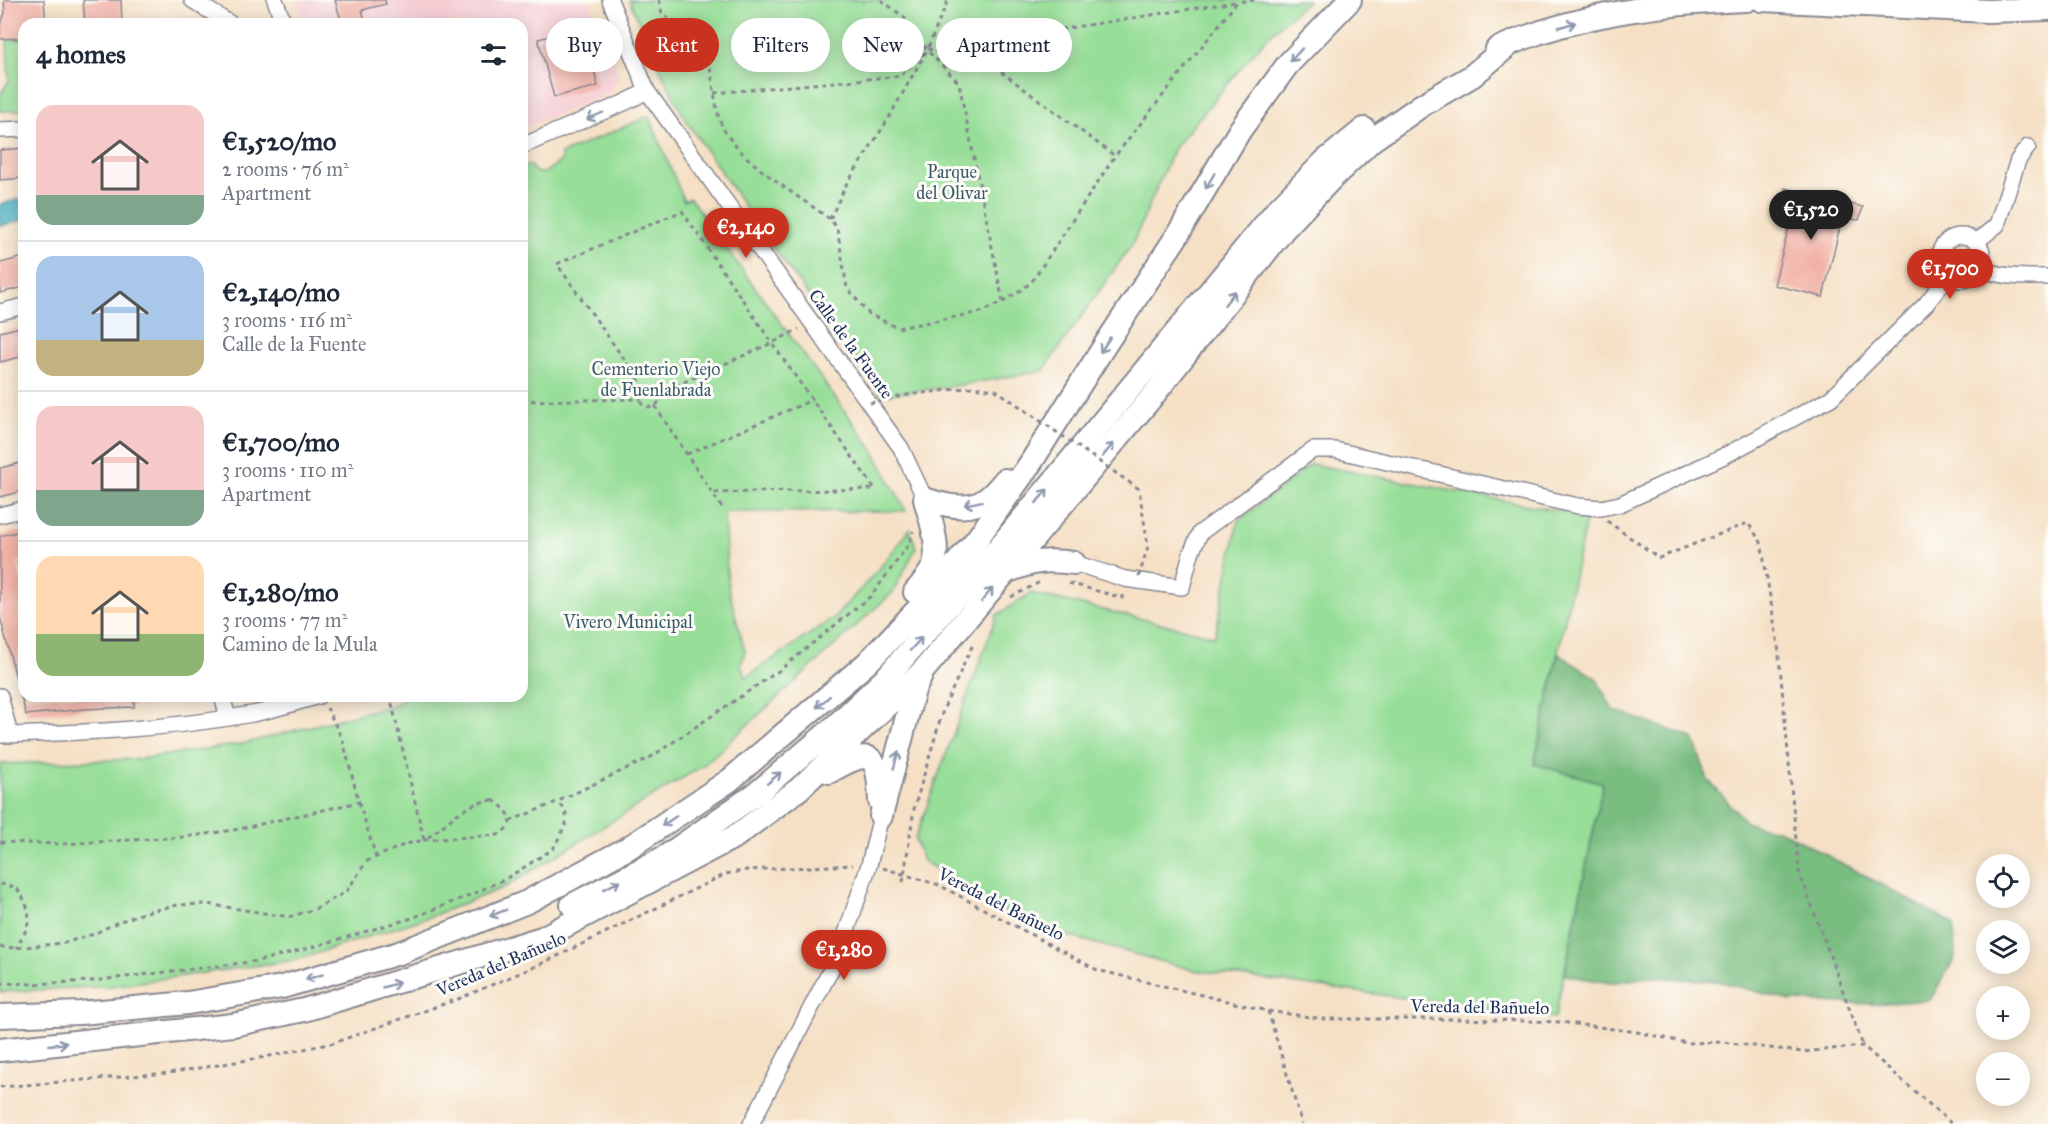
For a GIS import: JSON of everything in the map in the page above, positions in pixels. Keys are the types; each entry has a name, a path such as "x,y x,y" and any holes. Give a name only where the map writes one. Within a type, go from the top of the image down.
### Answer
{"highway":[{"path":"0,1016 81,1013 188,1003 282,987 399,952 527,902 628,848 730,780 867,663 917,610 977,539 1030,464 1177,236 1240,130 1288,64 1343,6 1356,0"},
{"path":"466,960 665,857 757,793 831,730 885,679 939,618 1276,211 1325,160 1389,109 1454,69 1511,43 1607,14 1693,2 1747,0"},
{"path":"1762,0 1988,11 2048,9"},
{"path":"799,789 923,672 1152,397 1284,229 1331,179 1372,140 1422,105 1472,76 1511,43"},
{"path":"925,499 943,506 971,506 983,502 1046,437"},
{"path":"867,663 894,617 932,569 935,558 935,540 925,499"},
{"path":"1058,511 1055,533 1068,572"},
{"path":"1007,572 1031,562 1053,560 1068,572"},
{"path":"881,816 914,690 923,672"},
{"path":"0,1050 243,1023 304,1010 542,938 736,836 799,789 850,759 862,756 868,758 877,768 881,816"}],"street":[{"path":"192,0 221,18"},
{"path":"275,0 282,18"},
{"name":"Calle de la Fuente","path":"610,0 647,91 901,448 925,499"},
{"path":"528,143 647,91"},
{"path":"0,130 18,129"},
{"path":"1976,242 1997,225 2018,160 2028,147"},
{"path":"1954,237 1970,238 1976,242 1983,255 1980,268 1976,274 1962,280 1948,276 1939,263 1942,247 1954,237"},
{"path":"1980,268 1992,274 2048,277"},
{"path":"1068,572 1125,579 1135,583 1182,587 1191,553 1200,533 1313,450 1335,450 1578,506 1601,508 1620,504 1726,455 1831,398 1926,304 1948,276"},
{"path":"0,312 18,308"},
{"path":"0,515 18,510"},
{"path":"0,696 5,735 97,732 228,718 312,702"},
{"path":"224,702 228,718"},
{"path":"751,1124 839,954 869,865 881,816"}],"path":[{"path":"659,0 662,14 700,41 710,65 713,93 722,125 738,149 830,219 837,228 847,288 869,314 898,328 981,312 1003,302 1030,282 1115,156 1237,2"},
{"path":"881,0 904,17 927,50 959,83 1003,302"},
{"path":"830,219 846,184 887,121 927,50 948,0"},
{"path":"713,93 900,76 927,50 1254,0"},
{"path":"927,50 977,54 1115,156"},
{"path":"645,389 558,264 682,211 876,489 712,493"},
{"path":"659,393 772,343 811,323"},
{"path":"870,403 907,395 973,387 996,390 1139,489 1148,546 1135,583"},
{"path":"528,400 641,399 648,407 655,406 660,399 659,393 653,388 645,389 641,399"},
{"path":"687,454 812,400"},
{"path":"655,406 724,512"},
{"path":"1601,508 1601,517 1659,558 1748,523 1761,542 1778,645 1799,871 1863,1046 1952,1124"},
{"path":"510,821 559,801 651,757 780,670 872,595 909,544 915,526"},
{"path":"1068,572 1122,598 1127,592"},
{"path":"1004,600 1046,580"},
{"path":"903,882 914,809 943,710 966,654 978,635"},
{"path":"323,702 343,741 376,857"},
{"path":"391,702 424,840"},
{"path":"0,947 16,948 64,943 94,934 146,912 177,905 207,904 289,917 315,909 346,892 368,861 406,843 498,835 507,830 510,821 507,810 493,800 478,802 458,812 442,828 424,840"},
{"path":"0,983 92,981 258,961 412,918 507,878 553,849 566,824 566,813 559,801"},
{"path":"0,842 60,844 185,837 234,830 359,802"},
{"name":"Vereda del Bañuelo","path":"0,1087 169,1072 260,1058 333,1043 458,999 539,965 726,874 747,870 869,865 939,885 1097,970 1268,1011 1324,1019 1560,1022 1637,1032 1687,1043 1722,1042 1802,1052 1863,1046"},
{"path":"0,884 16,887 26,900 30,918 26,932 16,948"},
{"path":"1268,1011 1302,1124"}],"shaded area":[{"path":"295,0 589,0 596,18 546,18 546,72 618,72 620,78 610,93 528,127 528,18 302,18"}],"green space":[{"name":"Parque del Olivar","path":"629,0 1308,0 1266,38 1174,148 1133,243 1043,371 948,387 881,395 764,235 687,122 661,72 719,72 719,18 637,18"},
{"path":"18,39 18,110 0,111 0,95 9,81 7,40"},
{"path":"649,116 684,201 690,198 873,450 906,511 724,512 728,587 745,652 741,665 746,677 835,617 879,569 910,529 916,548 893,592 704,765 507,886 432,916 296,960 111,986 0,992 0,764 139,759 242,744 399,702 528,702 528,165 537,173 544,173 561,161 561,154"},
{"path":"1311,464 1587,516 1534,764 1603,783 1555,1018 1193,970 1028,925 923,861 915,839 997,615 1031,593 1215,636 1238,521"},
{"path":"1558,654 1596,678 1613,710 1693,738 1708,780 1747,823 1784,832 1954,924 1955,958 1930,1000 1874,1004 1791,1001 1718,981 1650,977 1610,983 1564,975 1603,783 1534,764"}],"water":[{"path":"18,200 18,222 0,226 0,204"}],"building":[{"path":"4,0 44,0 46,18 18,18 18,38 0,39 0,25 5,13"},
{"path":"83,0 121,0 122,18 84,18"},
{"path":"335,0 385,0 386,4 362,10 364,18 340,18"},
{"path":"546,37 546,68 538,39"},
{"path":"547,72 594,72 598,86 554,97"},
{"path":"18,148 18,178 0,180 0,150"},
{"path":"1785,188 1863,207 1859,220 1842,218 1823,297 1774,285 1795,203 1781,200"},
{"path":"18,258 18,288 0,293 0,263"},
{"path":"18,328 18,358 0,362 0,332"},
{"path":"18,464 18,492 0,497 0,468"},
{"path":"18,532 18,685 0,617 0,536"},
{"path":"23,702 134,702 134,707 26,715"}],"park label":[{"name":"Cementerio Viejo de Fuenlabrada","path":"656,379"},
{"name":"Vivero Municipal","path":"628,622"}]}
